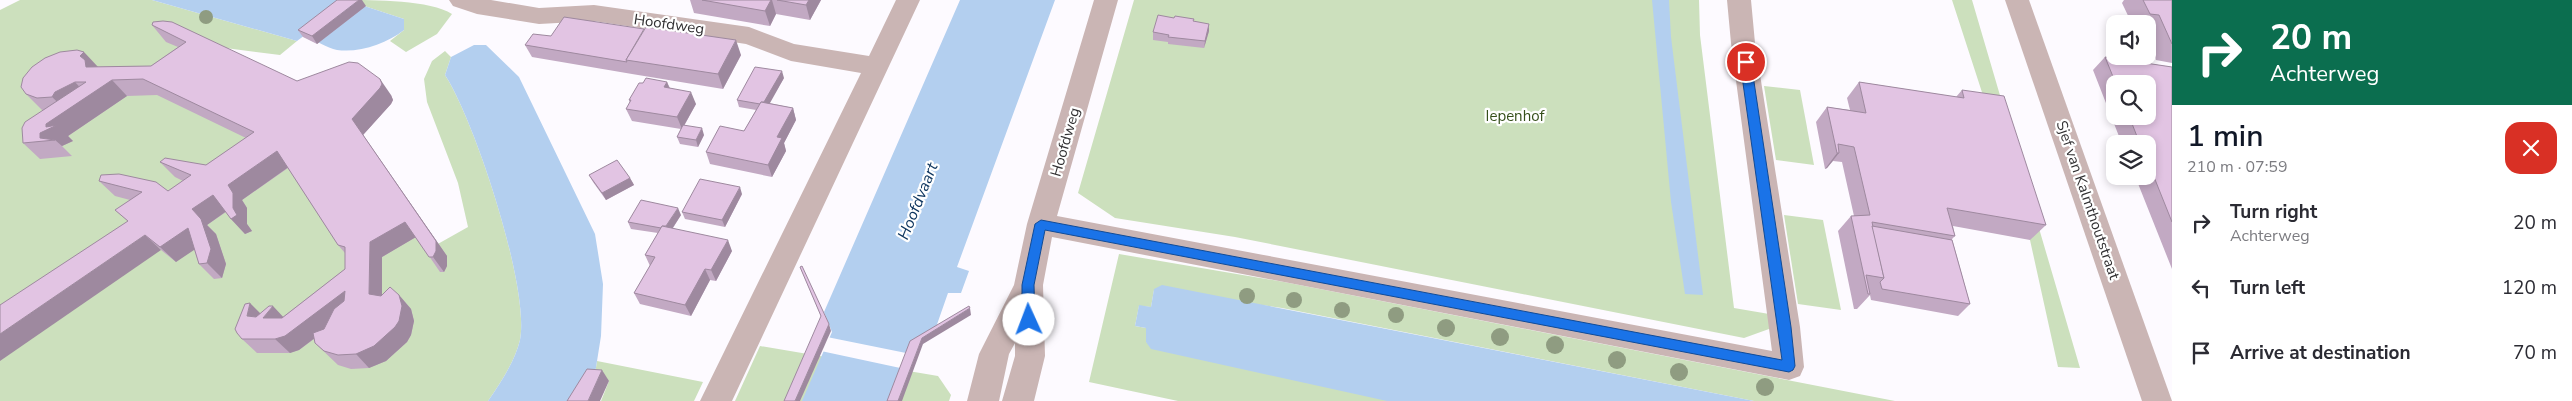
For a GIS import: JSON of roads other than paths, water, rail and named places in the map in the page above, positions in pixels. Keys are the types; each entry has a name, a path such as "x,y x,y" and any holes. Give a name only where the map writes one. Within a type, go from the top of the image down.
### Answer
{"street":[{"name":"Hoofdweg","path":"461,0 477,6 539,16 594,13 749,36 791,52 875,66"},
{"path":"716,401 908,0"},
{"name":"Hoofdweg","path":"1018,401 1030,356 1028,285 1041,224 1106,0"},
{"path":"1041,224 1789,366 1784,317 1743,43 1739,0"},
{"name":"Sjef van Kalmthoutstraat","path":"2017,0 2158,401"},
{"name":"Hoofdweg","path":"983,401 994,354 1028,285"}],"water":[{"path":"152,0 346,0 404,19 404,30 381,43 364,49 337,50 305,35 297,41"},
{"name":"Hoofdvaart","path":"960,0 1055,0 957,267 969,271 961,293 948,293 934,333 911,347 890,401 802,401 832,332 824,312"},
{"path":"1652,0 1669,0 1671,37 1703,295 1685,294 1671,202"},
{"path":"474,45 486,45 519,77 595,234 603,284 601,336 594,380 580,401 488,401 515,356 520,340 521,316 517,283 498,205 471,128 445,75 451,57"},
{"path":"1162,285 1754,401 1387,401 1151,349 1146,342 1146,328 1135,326 1139,305 1151,307 1154,289"}],"park label":[{"name":"Iepenhof","path":"1515,116"}]}
